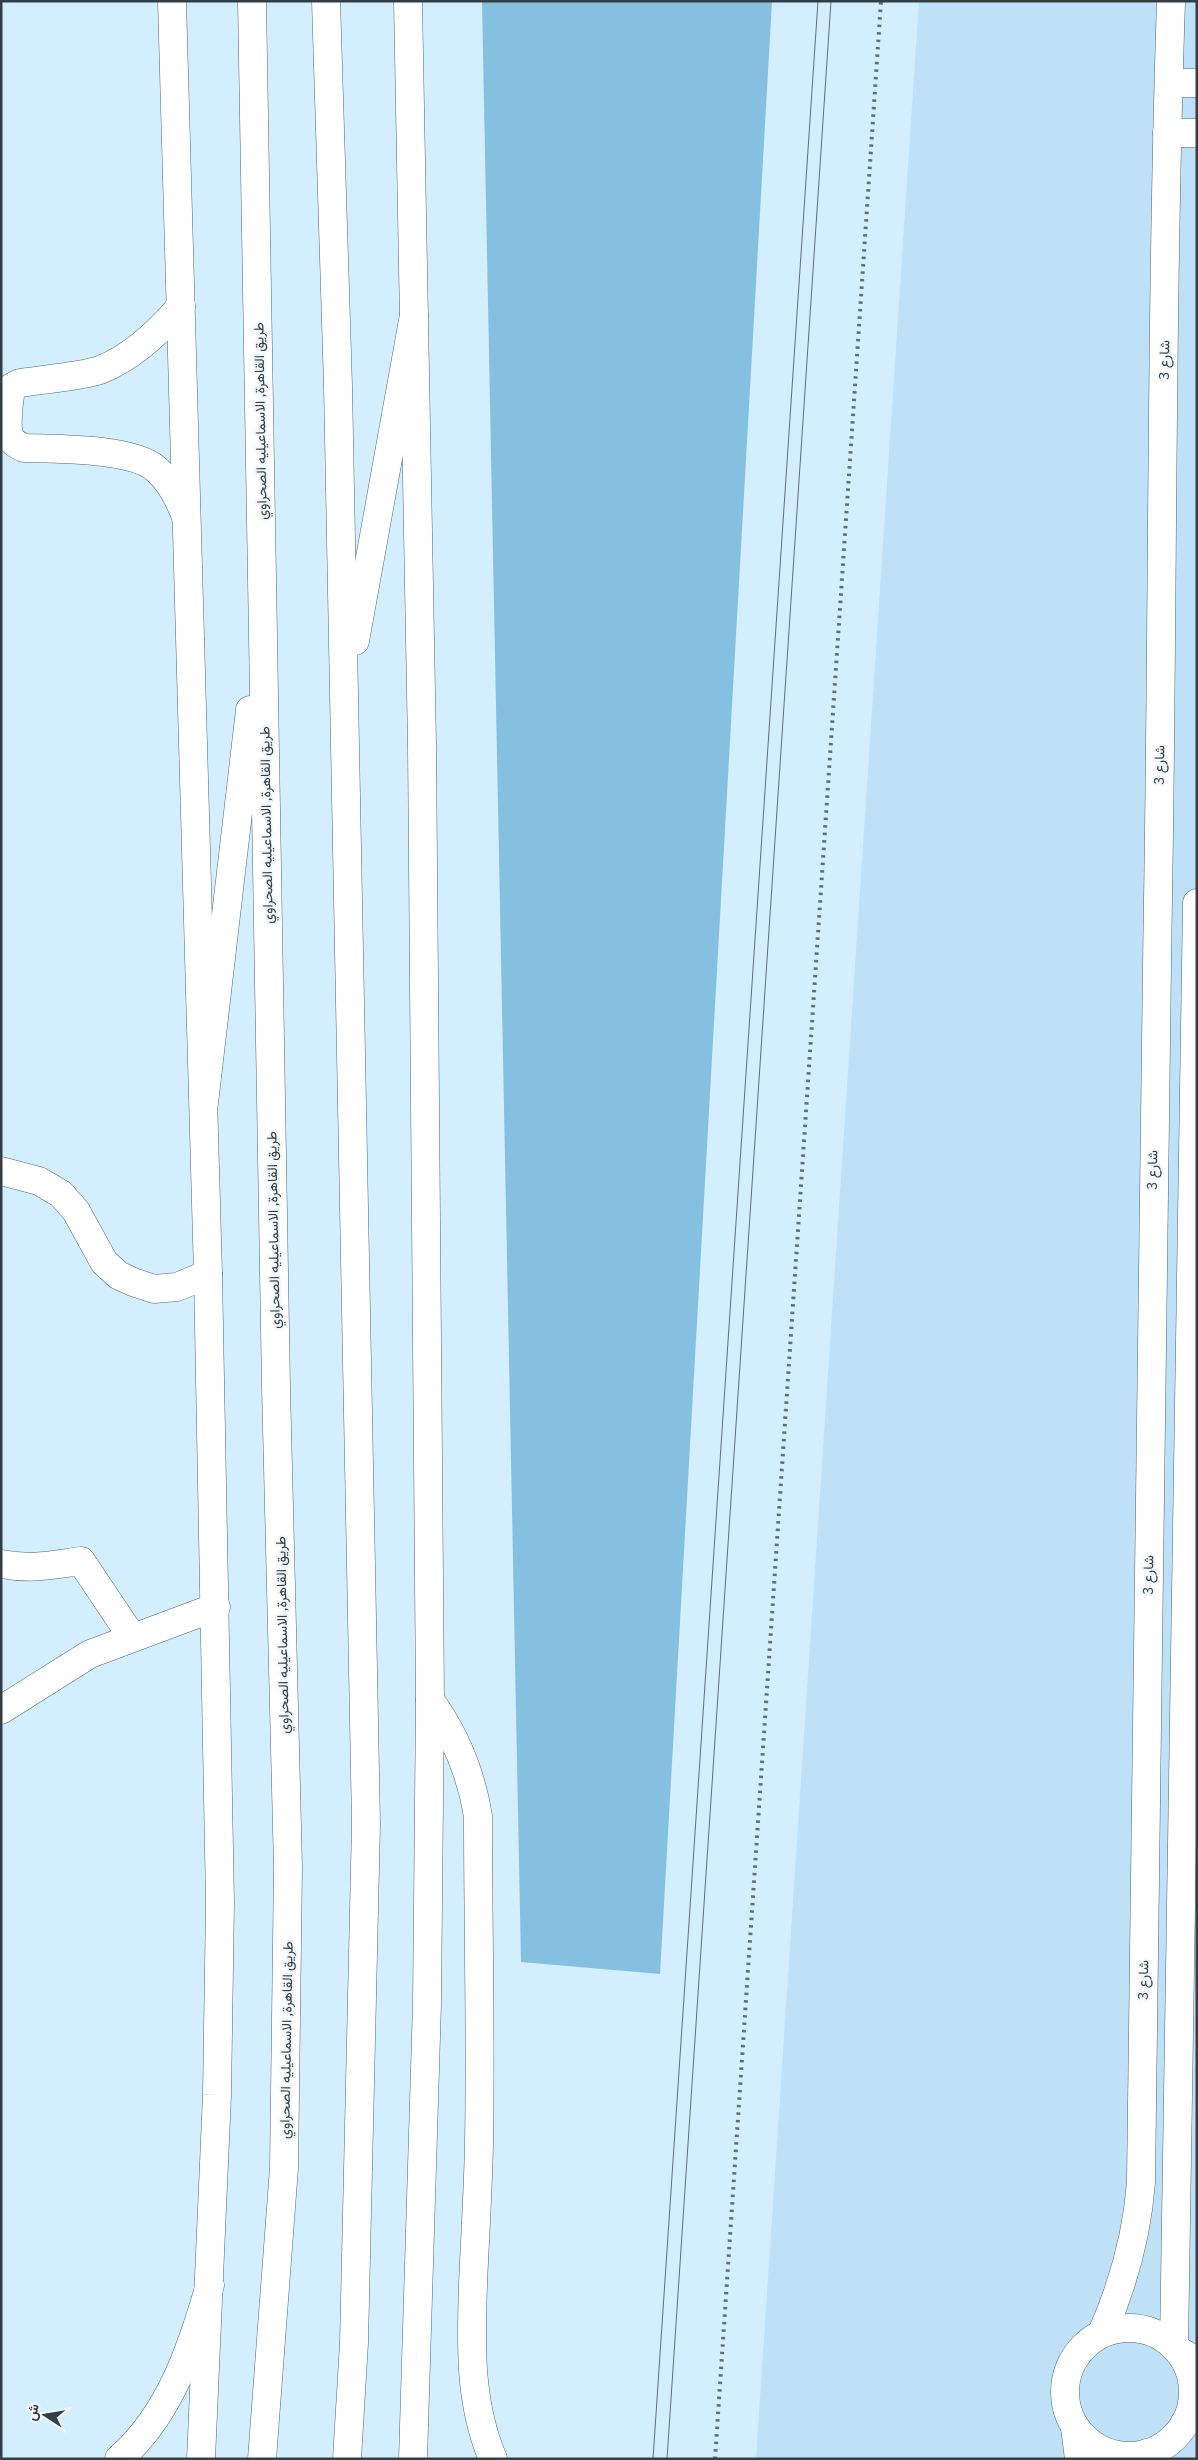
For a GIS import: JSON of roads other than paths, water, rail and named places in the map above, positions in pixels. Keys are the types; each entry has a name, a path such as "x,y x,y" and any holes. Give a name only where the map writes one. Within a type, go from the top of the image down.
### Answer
{"main road":[{"path":"172,1 204,1103 216,1607 220,1902 217,2095 201,2459"},
{"name":"طريق القاهرة, الاسماعيليه الصحراوي","path":"252,1 276,1387 288,1868 284,2168 262,2459"},
{"path":"326,1 338,386 366,1824 354,2343 347,2459"},
{"path":"408,1 422,755 430,1700 428,2004 413,2459"},
{"name":"شارع 3","path":"1102,2333 1126,2274 1134,2244 1141,2182 1152,1164 1167,133 1171,1"},
{"path":"1168,83 1197,83"},
{"path":"1167,133 1197,134"},
{"path":"180,306 163,327 131,354 99,370 20,383 12,387 9,395 9,436 15,443 24,448 89,451 130,457 155,467 169,483 186,517"},
{"path":"344,701 414,315"},
{"path":"204,1103 262,604"},
{"path":"1075,2427 1094,2446 1107,2452 1120,2456 1154,2455 1172,2440 1190,2420 1192,2404 1193,2390 1183,2353 1197,903"},
{"path":"1,1171 39,1181 62,1194 76,1211 104,1262 118,1274 133,1282 154,1289 177,1287 208,1274"},
{"path":"1,1564 33,1568 81,1561 132,1637"},
{"path":"1,1710 90,1654 216,1607"},
{"path":"430,1700 460,1751 470,1779 478,1816 479,2145 471,2330 474,2394 485,2439 493,2459"},
{"path":"119,2459 130,2450 153,2420 174,2385 197,2326 210,2285"},
{"path":"1079,2459 1075,2427 1065,2401 1067,2373 1080,2349 1102,2333 1124,2328 1140,2329 1156,2334 1183,2353"}],"tram line":[{"path":"653,2459 818,1"},
{"path":"667,2459 831,1"}],"railway":[{"path":"715,2459 881,1"}]}
